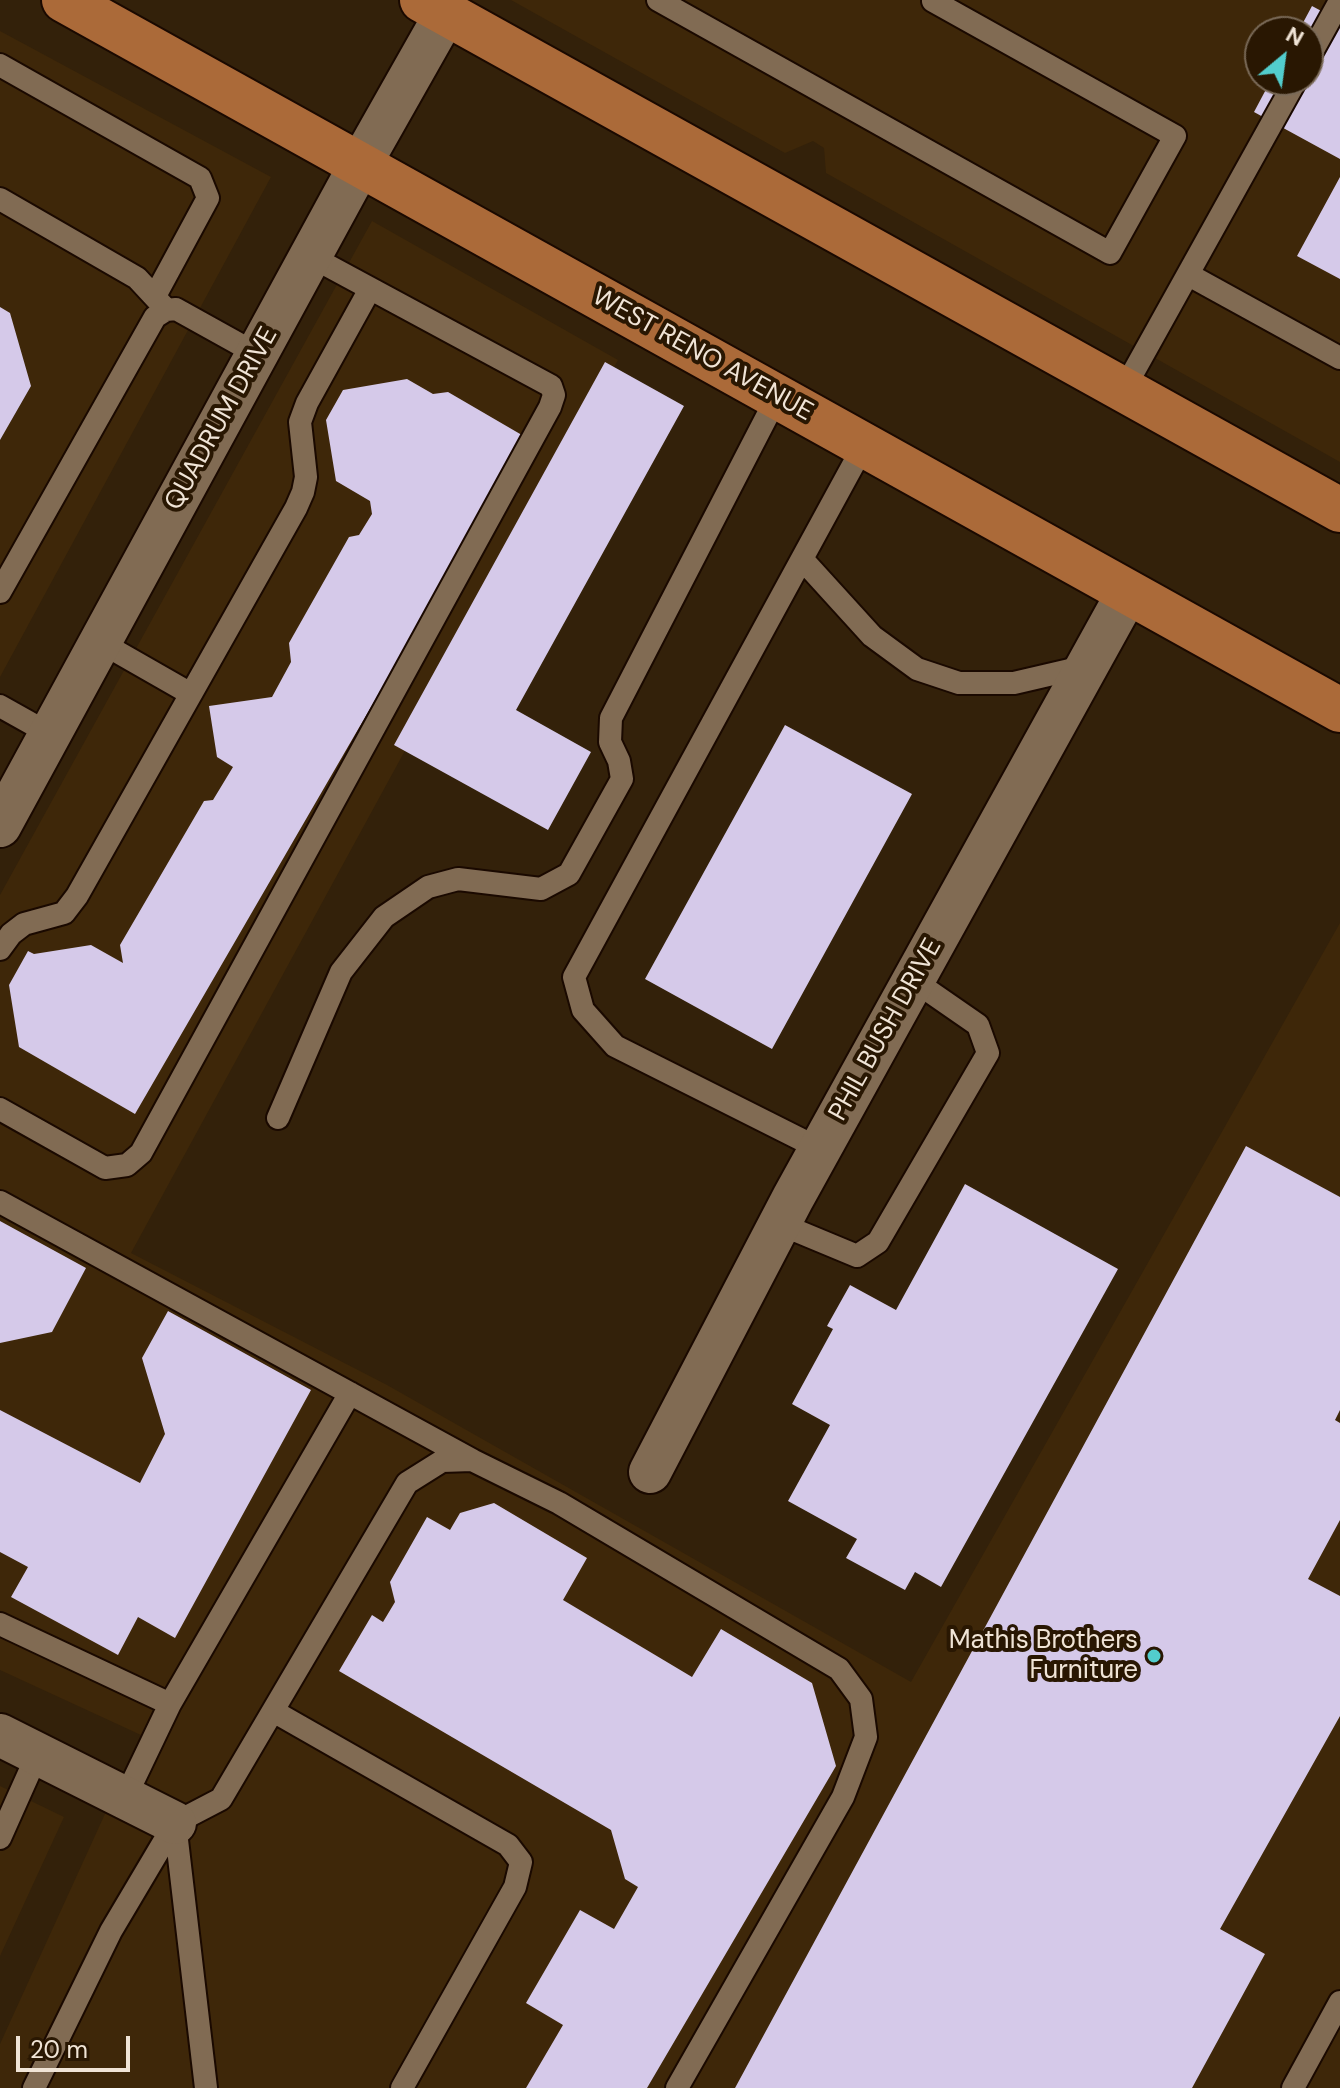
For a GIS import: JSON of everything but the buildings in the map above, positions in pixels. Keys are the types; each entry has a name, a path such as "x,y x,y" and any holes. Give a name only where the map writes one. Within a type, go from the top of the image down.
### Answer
{"main road":[{"name":"WEST RENO AVENUE","path":"64,0 1340,710"},
{"path":"441,4 1340,510"}],"street":[{"name":"QUADRUM DRIVE","path":"0,826 360,165 441,4"},
{"name":"PHIL BUSH DRIVE","path":"650,1472 820,1149 1128,592"},
{"path":"0,1735 175,1823"}],"lane":[{"path":"658,0 1110,253 1175,136 932,0"},
{"path":"1324,30 1340,1"},
{"path":"0,65 200,178 208,198 155,317 0,592"},
{"path":"1124,389 1287,96"},
{"path":"0,199 137,278 160,303 257,354"},
{"path":"0,1109 105,1168 127,1165 141,1153 550,407 554,395 551,386 310,256"},
{"path":"1189,275 1340,358"},
{"path":"0,949 11,934 24,924 64,913 77,896 191,694 303,492 306,477 300,422 307,403 370,289"},
{"path":"278,1118 341,972 384,917 428,887 458,879 541,889 569,874 622,779 619,761 610,742 611,718 777,397"},
{"path":"820,1149 615,1046 583,1010 574,977 864,445"},
{"path":"802,559 872,636 917,669 959,683 1014,683 1087,666"},
{"path":"100,642 191,694"},
{"path":"0,706 50,734"},
{"path":"780,1224 857,1256 878,1242 988,1053 978,1025 913,980"},
{"path":"0,1202 472,1460 559,1503 839,1669 861,1699 866,1737 843,1797 677,2088"},
{"path":"125,1798 170,1704 350,1393"},
{"path":"34,2088 111,1931 175,1823 221,1799 407,1483 442,1461 472,1460"},
{"path":"0,1624 170,1704"},
{"path":"273,1711 508,1845 521,1862 515,1887 402,2088"},
{"path":"0,1838 38,1753"},
{"path":"175,1823 206,2088"},
{"path":"1293,2088 1340,2002"}],"shaded area":[{"path":"511,0 1340,0 1340,462 826,173 824,148 813,141 785,153"},
{"path":"0,31 271,177 0,677"},
{"path":"372,221 618,360 131,1253 387,1385 911,1682 1340,923 1340,2088 0,2088 0,2044 141,1735 0,1670 0,895"},
{"path":"0,1786 64,1817 0,1956"}],"place":[{"name":"Mathis Brothers Furniture","path":"1154,1656"}]}
